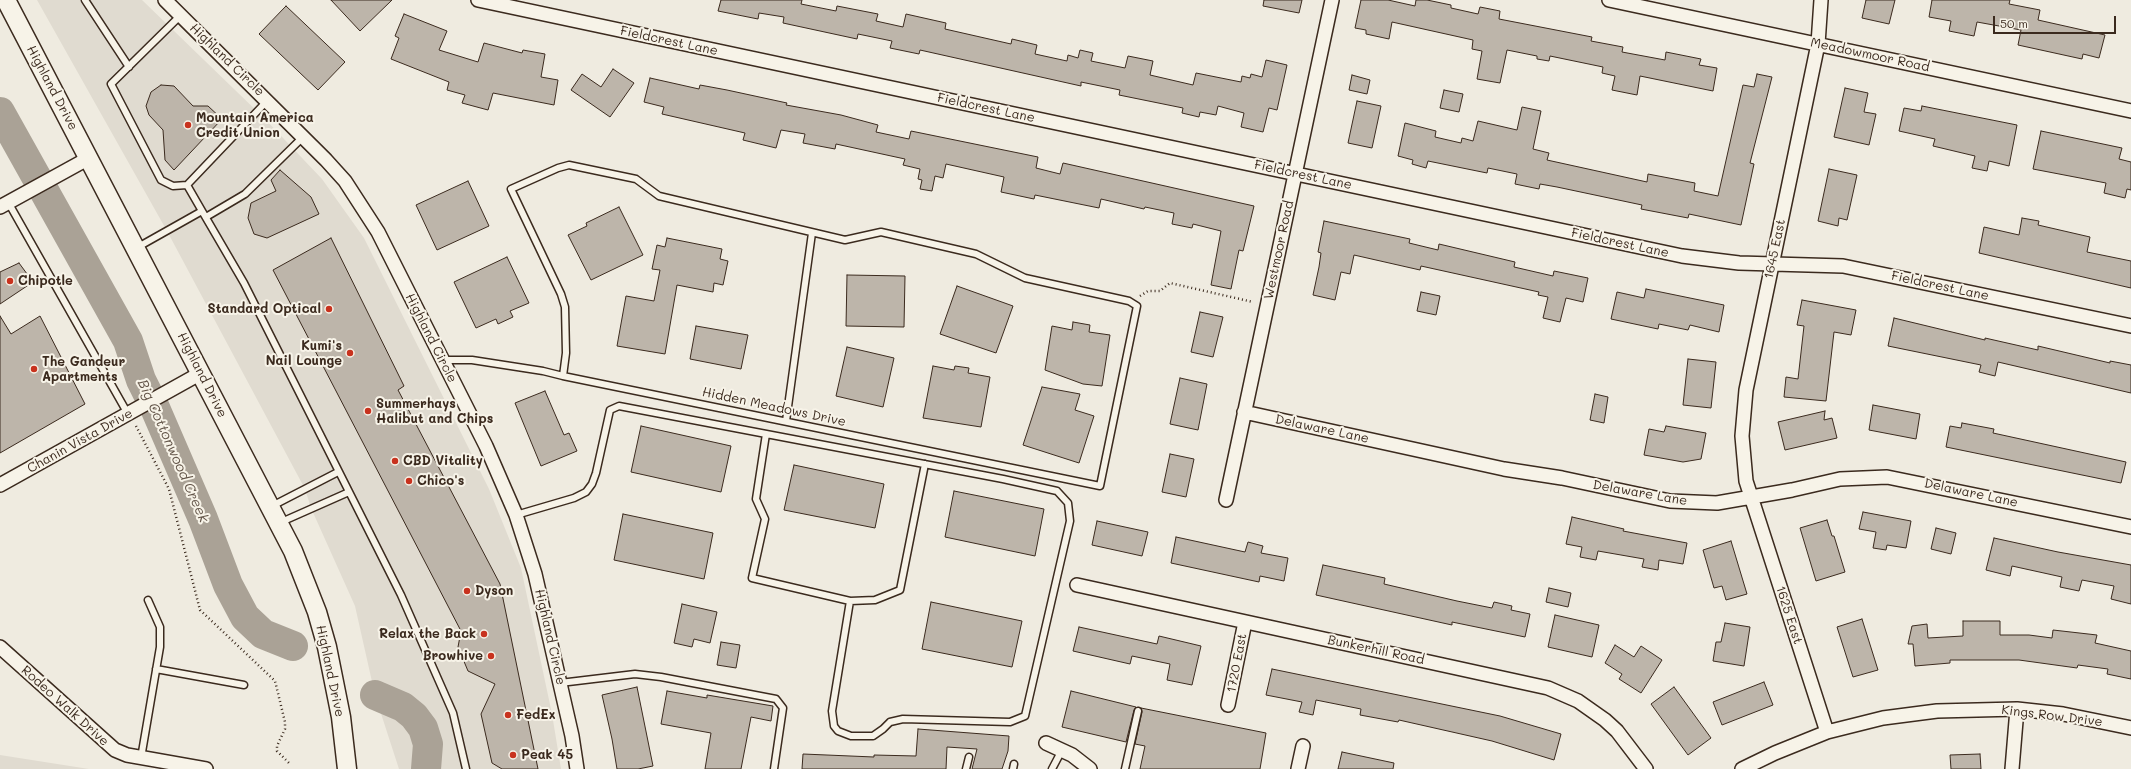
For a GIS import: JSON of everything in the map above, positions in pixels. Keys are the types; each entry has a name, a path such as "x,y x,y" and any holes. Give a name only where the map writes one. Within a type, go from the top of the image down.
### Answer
{"main road":[{"name":"Highland Drive","path":"6,0 280,523 305,580 327,647 341,718 346,769"}],"street":[{"name":"Highland Circle","path":"165,0 304,136 345,182 378,232 503,482 516,514 536,574 572,736 577,769"},
{"name":"Fieldcrest Lane","path":"478,0 1682,256 1715,262 1843,266 2131,326"},
{"name":"Westmoor Road","path":"1226,500 1332,0"},
{"name":"Meadowmoor Road","path":"1609,0 2131,111"},
{"name":"1645 East","path":"1752,498 1746,481 1743,458 1742,413 1818,44 1821,0"},
{"path":"4,205 89,158"},
{"name":"Chanin Vista Drive","path":"0,485 201,373"},
{"name":"Delaware Lane","path":"1244,412 1504,469 1562,478 1670,501 1711,503 1752,498 1840,479 1887,477 2131,527"},
{"name":"1625 East","path":"1752,498 1827,732"},
{"name":"Bunkerhill Road","path":"1077,586 1548,688 1578,701 1605,720 1617,731 1646,769"},
{"name":"1720 East","path":"1228,705 1245,622"},
{"name":"Rodeo Walk Drive","path":"0,647 115,750 140,763 206,769"},
{"name":"Kings Row Drive","path":"1742,769 1775,753 1827,732 1910,714 1964,709 2017,709 2063,714 2131,728"},
{"path":"2012,769 2017,709"},
{"path":"1046,743 1062,750 1090,769"},
{"path":"1298,769 1302,746"}],"lane":[{"path":"85,0 129,67"},
{"path":"180,16 111,84 160,180 173,186 187,185 268,100"},
{"path":"206,218 245,194 304,136"},
{"path":"563,376 566,353 565,307 561,294 511,189 564,165 575,165 636,179 659,196 812,233 851,240 881,232 976,254 1025,278 1133,303"},
{"path":"187,185 244,283 401,595 454,713 466,769"},
{"path":"4,205 128,414"},
{"path":"136,248 202,211"},
{"path":"786,421 812,233"},
{"name":"Hidden Meadows Drive","path":"442,360 472,360 563,376 1100,486 1136,315 1137,306 1133,303"},
{"path":"516,514 574,498 586,492 592,484 596,473 610,410 619,406 925,464 1058,491 1068,503 1070,521 1025,716 1010,722 903,719 890,722 873,736 851,736 838,731 834,726 832,711 850,601"},
{"path":"766,434 756,499 765,519 752,578 850,601 875,600 900,590 925,464"},
{"path":"271,506 338,472"},
{"path":"280,523 349,492"},
{"path":"140,763 160,647 160,627 148,600"},
{"path":"156,669 244,685"},
{"path":"560,683 635,674 661,677 776,699 783,708 774,769"},
{"path":"1125,769 1138,710"},
{"path":"1052,769 1062,750"},
{"path":"966,769 969,757"}],"path":[{"path":"1133,303 1143,294 1160,290 1170,283 1253,302"},
{"path":"128,414 140,432 169,489 200,610 275,681 285,722 285,730 277,746 278,751 289,763"}],"shaded area":[{"path":"37,0 142,0 265,119 322,179 364,238 489,489 521,568 552,714 561,769 399,769 375,695 355,606 311,508 305,489 167,231"},
{"path":"0,755 89,769 0,769"}],"building":[{"path":"331,0 392,0 360,31"},
{"path":"721,0 802,0 801,4 836,11 837,6 878,14 876,21 903,27 906,14 946,23 945,29 1011,44 1012,39 1037,45 1035,54 1067,61 1068,55 1078,58 1080,50 1093,53 1091,61 1125,68 1128,56 1153,61 1150,75 1193,85 1196,73 1241,82 1242,76 1250,78 1251,74 1262,77 1266,60 1287,65 1277,110 1269,108 1263,132 1241,127 1244,113 1218,106 1216,115 1200,112 1199,117 1182,113 1183,108 1119,95 1120,90 1081,82 1081,86 920,50 919,54 890,48 892,41 858,34 857,39 783,23 784,17 759,13 758,19 718,11"},
{"path":"1264,0 1302,0 1299,13 1263,6"},
{"path":"1361,0 1388,0 1415,6 1416,0 1427,0 1451,5 1451,8 1478,14 1480,7 1500,11 1499,19 1592,37 1591,41 1623,47 1622,52 1665,60 1666,52 1701,59 1699,65 1717,68 1713,91 1640,76 1637,95 1612,90 1615,76 1602,73 1603,67 1550,56 1549,61 1537,59 1537,56 1507,50 1500,83 1477,79 1482,51 1472,49 1473,40 1392,22 1389,39 1366,34 1366,30 1355,28"},
{"path":"1866,0 1895,0 1889,24 1862,18"},
{"path":"1932,0 2010,0 2009,4 2040,10 2038,20 2105,35 2099,58 2083,54 2082,59 2018,45 2021,30 1977,22 1974,36 1949,31 1951,21 1929,17"},
{"path":"286,6 345,62 318,90 259,34"},
{"path":"404,14 447,31 439,50 478,62 484,43 522,53 523,50 545,54 541,77 558,80 554,105 493,93 488,110 462,103 465,95 447,90 449,82 391,59 399,38 395,36"},
{"path":"613,69 634,83 610,117 571,90 582,74 601,87"},
{"path":"1757,74 1772,77 1750,163 1754,164 1741,225 1689,214 1688,218 1641,209 1642,205 1557,187 1540,184 1539,189 1515,184 1517,174 1488,168 1487,173 1428,161 1426,168 1412,164 1413,160 1398,156 1405,123 1436,131 1435,137 1461,143 1462,138 1473,141 1478,121 1517,130 1522,107 1541,111 1533,149 1549,153 1547,160 1647,182 1648,174 1695,183 1694,191 1718,196 1743,85 1754,87"},
{"path":"1352,75 1370,80 1367,94 1349,90"},
{"path":"650,78 699,89 700,85 727,90 787,103 786,105 841,115 878,125 876,132 909,139 911,131 1038,157 1036,168 1060,174 1063,163 1254,206 1243,251 1239,250 1231,289 1211,285 1221,231 1193,224 1192,228 1172,224 1174,213 1145,207 1144,209 1101,199 1099,208 1035,195 1034,199 1001,192 1004,177 946,164 943,178 935,176 932,191 920,189 922,180 918,179 920,169 903,165 905,159 836,144 835,149 803,143 805,134 781,130 776,148 743,140 745,133 662,114 664,107 644,102"},
{"name":"Mountain America Credit Union","path":"161,85 174,86 193,106 208,106 222,119 174,170 165,160 163,130 149,115 146,106 151,92"},
{"path":"1845,88 1868,93 1864,112 1876,114 1869,145 1834,137"},
{"path":"1444,90 1463,94 1459,112 1440,108"},
{"path":"1357,101 1381,106 1372,148 1348,143"},
{"path":"1922,106 2017,125 2009,166 1989,161 1987,171 1972,168 1975,156 1933,146 1935,139 1899,131 1904,108 1921,111"},
{"path":"2041,131 2122,148 2119,159 2131,162 2131,190 2127,189 2125,198 2104,193 2106,183 2033,169"},
{"path":"1829,169 1857,175 1847,220 1839,218 1838,226 1818,221"},
{"path":"280,170 311,197 319,214 267,238 254,234 248,218 251,203 276,191 271,180"},
{"path":"468,181 489,226 437,250 416,205"},
{"path":"619,207 643,255 591,280 568,235 587,226 586,223"},
{"path":"2022,218 2039,221 2038,225 2090,237 2087,252 2131,261 2131,288 1979,253 1984,227 2019,235"},
{"path":"1324,221 1410,239 1409,243 1438,250 1439,244 1515,262 1514,267 1553,276 1554,271 1588,278 1583,302 1566,298 1560,322 1543,318 1548,297 1538,295 1539,292 1421,266 1420,270 1354,255 1350,274 1341,272 1335,300 1313,295 1319,267 1321,253 1318,252"},
{"path":"331,238 404,386 398,390 500,584 538,769 502,769 492,763 481,714 495,684 468,671 458,647 461,631 273,270"},
{"path":"667,238 722,249 720,259 728,261 723,285 714,283 713,292 677,285 665,354 617,346 626,296 654,301 660,270 652,269 657,245 665,247"},
{"path":"507,257 529,303 510,311 513,317 498,324 496,319 476,328 454,282"},
{"path":"19,263 33,282 0,304 0,272"},
{"path":"847,275 905,276 904,327 846,326"},
{"path":"957,286 1013,306 996,353 940,334"},
{"path":"1646,289 1724,305 1719,332 1690,325 1688,330 1659,324 1658,329 1611,319 1617,292 1644,298"},
{"path":"1421,292 1440,296 1436,315 1417,311"},
{"path":"1802,300 1856,310 1851,335 1834,332 1826,401 1784,397 1786,377 1798,379 1804,326 1797,325"},
{"path":"1200,312 1223,317 1213,357 1191,352"},
{"name":"The Gandeur Apartments","path":"0,316 11,334 40,316 85,404 0,453"},
{"path":"1894,318 1985,340 1985,338 2038,350 2038,346 2110,363 2110,361 2131,365 2131,393 1998,362 1995,376 1979,372 1981,365 1888,346"},
{"path":"1073,322 1090,325 1089,332 1110,335 1102,386 1083,384 1045,370 1052,326 1072,330"},
{"path":"696,326 748,335 741,369 690,359"},
{"path":"847,347 894,358 883,407 836,396"},
{"path":"1688,359 1716,362 1711,408 1683,405"},
{"path":"933,366 954,370 955,366 969,368 968,373 990,377 981,427 923,418"},
{"path":"1180,378 1207,384 1198,430 1170,424"},
{"path":"1042,387 1080,394 1075,410 1094,416 1079,463 1023,445"},
{"path":"545,391 564,435 569,433 577,451 541,466 515,403"},
{"path":"1595,394 1608,397 1604,423 1590,420"},
{"path":"1873,405 1920,414 1916,439 1869,430"},
{"path":"1825,411 1824,420 1832,418 1837,438 1785,450 1778,422"},
{"path":"1962,423 1994,429 1993,433 2126,462 2121,483 1946,447 1950,426 1961,428"},
{"path":"641,426 731,446 721,492 631,472"},
{"path":"1666,426 1706,433 1701,459 1683,462 1644,455 1649,429 1664,432"},
{"path":"1170,454 1194,459 1186,497 1162,492"},
{"path":"794,465 884,484 875,528 784,510"},
{"path":"954,491 1044,509 1035,556 945,537"},
{"path":"1863,512 1911,521 1906,548 1887,545 1886,550 1873,548 1876,532 1859,529"},
{"path":"623,514 713,533 704,579 614,560"},
{"path":"1572,517 1624,529 1623,531 1687,543 1683,564 1659,560 1658,570 1642,567 1644,559 1598,551 1596,560 1580,557 1582,547 1566,544"},
{"path":"1827,520 1832,536 1834,536 1845,572 1816,581 1800,528"},
{"path":"1097,521 1148,532 1142,556 1092,545"},
{"path":"1936,528 1956,533 1951,554 1931,549"},
{"path":"1176,537 1245,552 1248,542 1263,546 1261,553 1288,558 1284,581 1260,576 1259,582 1171,563"},
{"path":"1994,538 2058,552 2131,565 2131,604 2111,599 2114,586 2082,580 2079,591 2060,587 2062,577 2012,566 2010,576 1986,570"},
{"path":"1731,541 1747,594 1726,600 1722,586 1714,588 1703,550"},
{"path":"1323,565 1385,578 1384,584 1457,601 1492,608 1494,602 1512,606 1511,610 1530,614 1525,637 1452,622 1452,625 1316,595"},
{"path":"1549,588 1571,593 1568,607 1546,602"},
{"path":"931,602 1022,621 1012,667 922,649"},
{"path":"682,604 717,612 710,643 694,639 692,647 674,643"},
{"path":"1555,615 1599,625 1592,657 1548,647"},
{"path":"1862,619 1878,670 1853,677 1837,627"},
{"path":"1963,621 2000,621 2000,635 2029,635 2052,638 2053,630 2097,635 2095,643 2131,651 2131,679 2107,674 2108,669 2078,665 2077,668 2019,660 1950,660 1950,663 1915,666 1913,644 1908,644 1912,626 1927,624 1928,638 1963,636"},
{"path":"1725,623 1750,627 1744,666 1713,661 1716,642 1721,642"},
{"path":"1079,627 1157,644 1159,636 1201,646 1192,685 1167,680 1170,664 1132,656 1130,664 1073,651"},
{"path":"721,642 740,645 736,668 717,665"},
{"path":"1615,645 1634,657 1641,646 1662,660 1641,693 1619,679 1622,674 1605,663"},
{"path":"1272,669 1500,716 1561,734 1554,760 1492,741 1399,720 1398,722 1360,715 1361,709 1316,700 1313,715 1299,712 1302,702 1266,695"},
{"path":"1764,682 1773,705 1722,725 1713,702"},
{"path":"637,687 653,766 638,769 617,769 602,695"},
{"path":"1674,687 1711,738 1688,755 1651,704"},
{"path":"667,691 707,698 707,695 773,706 771,721 751,717 741,769 705,769 711,733 661,724"},
{"path":"1071,691 1136,707 1126,742 1062,727"},
{"path":"1141,708 1266,733 1260,769 1140,769 1145,746 1135,744 1142,712"},
{"path":"918,729 1009,736 1008,751 1002,769 972,769 977,749 947,747 946,769 802,769 803,754 874,757 874,755 916,756"},
{"path":"1342,752 1394,763 1393,769 1338,769"},
{"path":"1980,754 1981,769 1951,769 1950,755"}],"waterway":[{"name":"Big Cottonwood Creek","path":"0,112 128,341 141,380 155,408 203,519 228,585 245,617 263,634 293,646"},
{"name":"Big Cottonwood Creek","path":"375,695 403,707 414,716 423,728 428,744 426,769"}],"place":[{"name":"Mountain America Credit Union","path":"188,125"},
{"name":"Chipotle","path":"10,281"},
{"name":"Standard Optical","path":"329,309"},
{"name":"Kumi's Nail Lounge","path":"350,353"},
{"name":"The Gandeur Apartments","path":"34,369"},
{"name":"Summerhays Halibut and Chips","path":"368,411"},
{"name":"CBD Vitality","path":"395,461"},
{"name":"Chico's","path":"409,481"},
{"name":"Dyson","path":"467,591"},
{"name":"Relax the Back","path":"484,634"},
{"name":"Browhive","path":"491,656"},
{"name":"FedEx","path":"508,715"},
{"name":"Peak 45","path":"513,755"}]}
